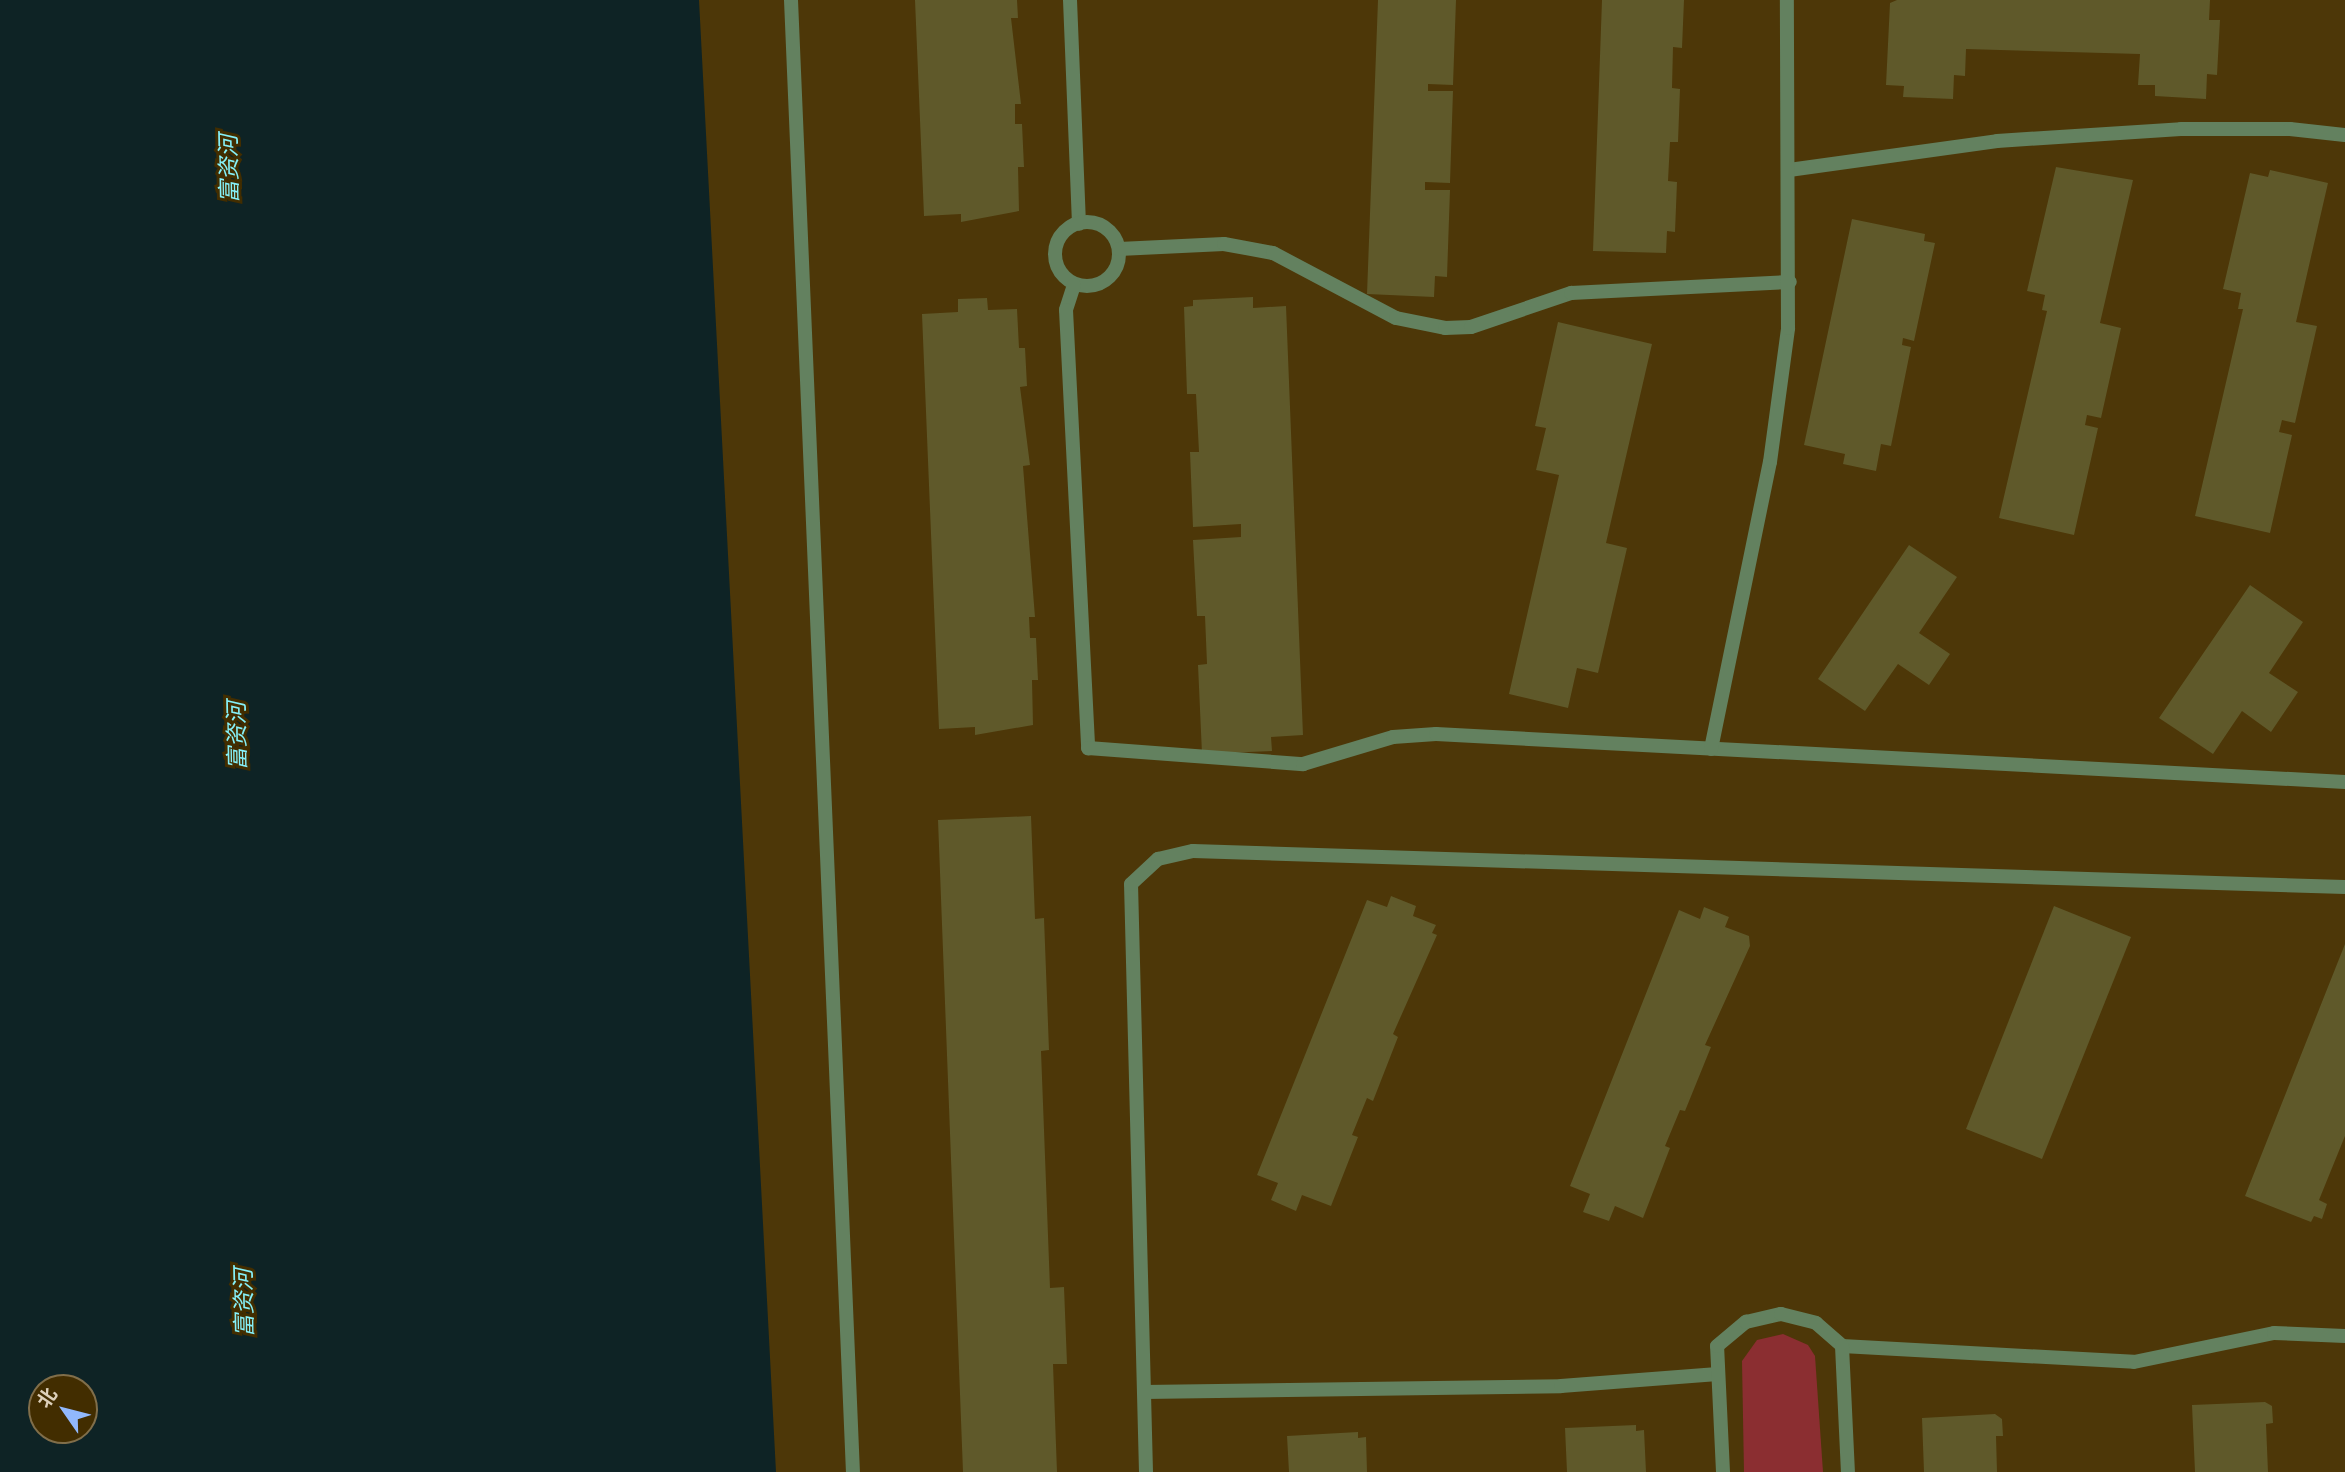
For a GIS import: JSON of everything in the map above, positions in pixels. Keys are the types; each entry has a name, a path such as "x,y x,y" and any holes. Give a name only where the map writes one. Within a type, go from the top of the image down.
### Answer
{"street":[{"path":"792,0 853,1472"},
{"path":"1070,0 1079,224"},
{"path":"1711,749 1770,462 1790,282 1787,0"},
{"path":"1789,170 1997,141 2181,129 2290,129 2345,135"},
{"path":"1079,224 1104,227 1119,249 1112,275 1101,284 1074,285 1063,277 1054,255 1063,233 1079,224"},
{"path":"1119,249 1224,244 1273,253 1396,318 1445,328 1471,327 1571,293 1790,282"},
{"path":"1074,285 1066,323 1088,748 1303,764 1393,737 1436,734 2345,782"},
{"path":"1146,1472 1131,884 1158,859 1193,850 2345,887"},
{"path":"1723,1472 1717,1346 1746,1322 1764,1316 1816,1323 1842,1346 2134,1362 2274,1333 2345,1336"},
{"path":"1842,1346 1848,1472"},
{"path":"1144,1392 1561,1386 1718,1374"}],"shaded area":[{"path":"1783,1334 1808,1345 1815,1356 1823,1472 1744,1472 1742,1361 1757,1340"}],"water":[{"name":"富资河","path":"0,0 699,0 776,1472 0,1472"}],"building":[{"path":"915,0 1017,0 1018,18 1011,18 1021,104 1015,104 1015,124 1022,124 1024,167 1018,167 1019,211 961,222 961,214 924,216"},
{"path":"1378,0 1456,0 1453,85 1428,84 1428,91 1453,91 1450,183 1425,182 1425,190 1450,190 1447,277 1435,276 1434,297 1367,294"},
{"path":"1602,0 1684,0 1682,48 1673,47 1672,88 1680,89 1678,142 1670,142 1668,181 1677,182 1675,232 1667,231 1666,253 1593,251"},
{"path":"1897,0 2210,0 2209,20 2220,20 2217,75 2207,74 2206,99 2155,96 2155,85 2138,85 2140,54 1966,49 1965,76 1954,75 1953,99 1903,97 1904,86 1886,85 1890,3"},
{"path":"2056,167 2133,180 2100,323 2121,328 2101,418 2087,415 2085,425 2098,428 2074,535 1999,518 2047,311 2042,310 2045,295 2027,291"},
{"path":"2270,170 2328,183 2296,322 2317,326 2295,423 2282,420 2279,432 2292,435 2270,533 2195,516 2243,309 2238,309 2241,293 2223,289 2250,173 2268,177"},
{"path":"1852,219 1925,234 1924,241 1935,243 1914,341 1903,338 1902,345 1911,347 1891,446 1881,444 1876,471 1843,464 1845,454 1804,445"},
{"path":"1253,297 1253,308 1286,306 1303,735 1271,737 1272,751 1202,754 1198,665 1207,664 1205,616 1197,616 1193,540 1241,537 1241,524 1193,527 1190,452 1199,452 1196,394 1187,394 1184,307 1193,306 1193,300"},
{"path":"987,298 988,310 1017,309 1019,348 1025,348 1027,386 1020,387 1030,465 1023,466 1035,617 1029,617 1030,638 1036,638 1038,680 1032,680 1033,725 975,735 975,727 939,729 922,314 958,312 958,299"},
{"path":"1558,322 1652,344 1606,543 1627,548 1598,673 1577,668 1568,708 1509,694 1559,475 1536,470 1546,428 1535,426"},
{"path":"1909,545 1957,577 1919,633 1950,654 1929,685 1898,664 1865,711 1818,679"},
{"path":"2250,585 2303,622 2269,673 2298,692 2271,732 2242,711 2213,754 2159,718"},
{"path":"1031,816 1035,919 1044,918 1049,1050 1041,1051 1050,1288 1064,1287 1067,1364 1053,1364 1057,1472 963,1472 938,820"},
{"path":"1391,896 1416,906 1413,916 1436,925 1432,933 1437,935 1393,1034 1398,1037 1373,1101 1367,1098 1352,1135 1358,1137 1331,1206 1302,1195 1296,1211 1271,1200 1278,1183 1257,1175 1367,900 1387,907"},
{"path":"2054,906 2131,937 2042,1159 1966,1129"},
{"path":"1704,907 1729,917 1725,927 1749,936 1750,946 1705,1045 1711,1047 1685,1111 1680,1110 1665,1146 1670,1148 1643,1218 1615,1206 1609,1221 1583,1212 1590,1194 1570,1186 1679,910 1700,919"},
{"path":"2345,944 2345,1136 2319,1200 2327,1204 2322,1219 2314,1216 2311,1222 2245,1196"},
{"path":"2265,1402 2272,1406 2273,1423 2266,1424 2268,1472 2195,1472 2192,1405"},
{"path":"1995,1414 2002,1419 2003,1436 1996,1436 1997,1472 1924,1472 1922,1418"},
{"path":"1636,1425 1636,1431 1644,1430 1646,1472 1567,1472 1565,1428"},
{"path":"1358,1432 1358,1438 1366,1437 1367,1472 1289,1472 1287,1436"}]}
